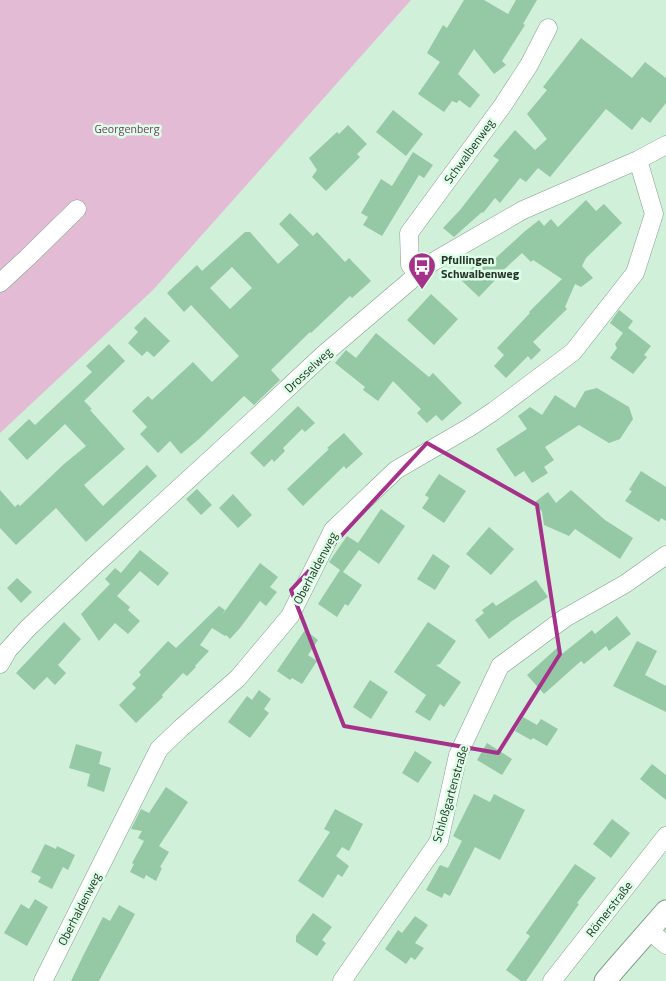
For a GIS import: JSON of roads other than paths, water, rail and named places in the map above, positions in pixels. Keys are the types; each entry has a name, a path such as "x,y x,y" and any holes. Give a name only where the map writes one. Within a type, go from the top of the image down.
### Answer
{"main road":[{"path":"606,981 666,911"}],"street":[{"name":"Schwalbenweg","path":"418,274 410,265 409,233 503,105 529,65 548,28"},
{"name":"Drosselweg","path":"0,664 8,650 28,628 94,566 323,355 432,263 523,210 638,160 666,145"},
{"name":"Oberhaldenweg","path":"43,981 160,749 180,728 238,678 290,616 333,530 396,470 494,412 573,352 635,273 654,214 638,160"},
{"path":"0,283 77,210"},
{"name":"Schloßgartenstraße","path":"342,981 439,841 458,755 500,666 565,618 625,584 666,555"},
{"name":"Römerstraße","path":"552,981 666,836"},
{"path":"649,930 666,945"}],"place":[{"name":"Pfullingen Schwalbenweg","path":"422,290"}],"park label":[{"name":"Georgenberg","path":"127,128"}]}
